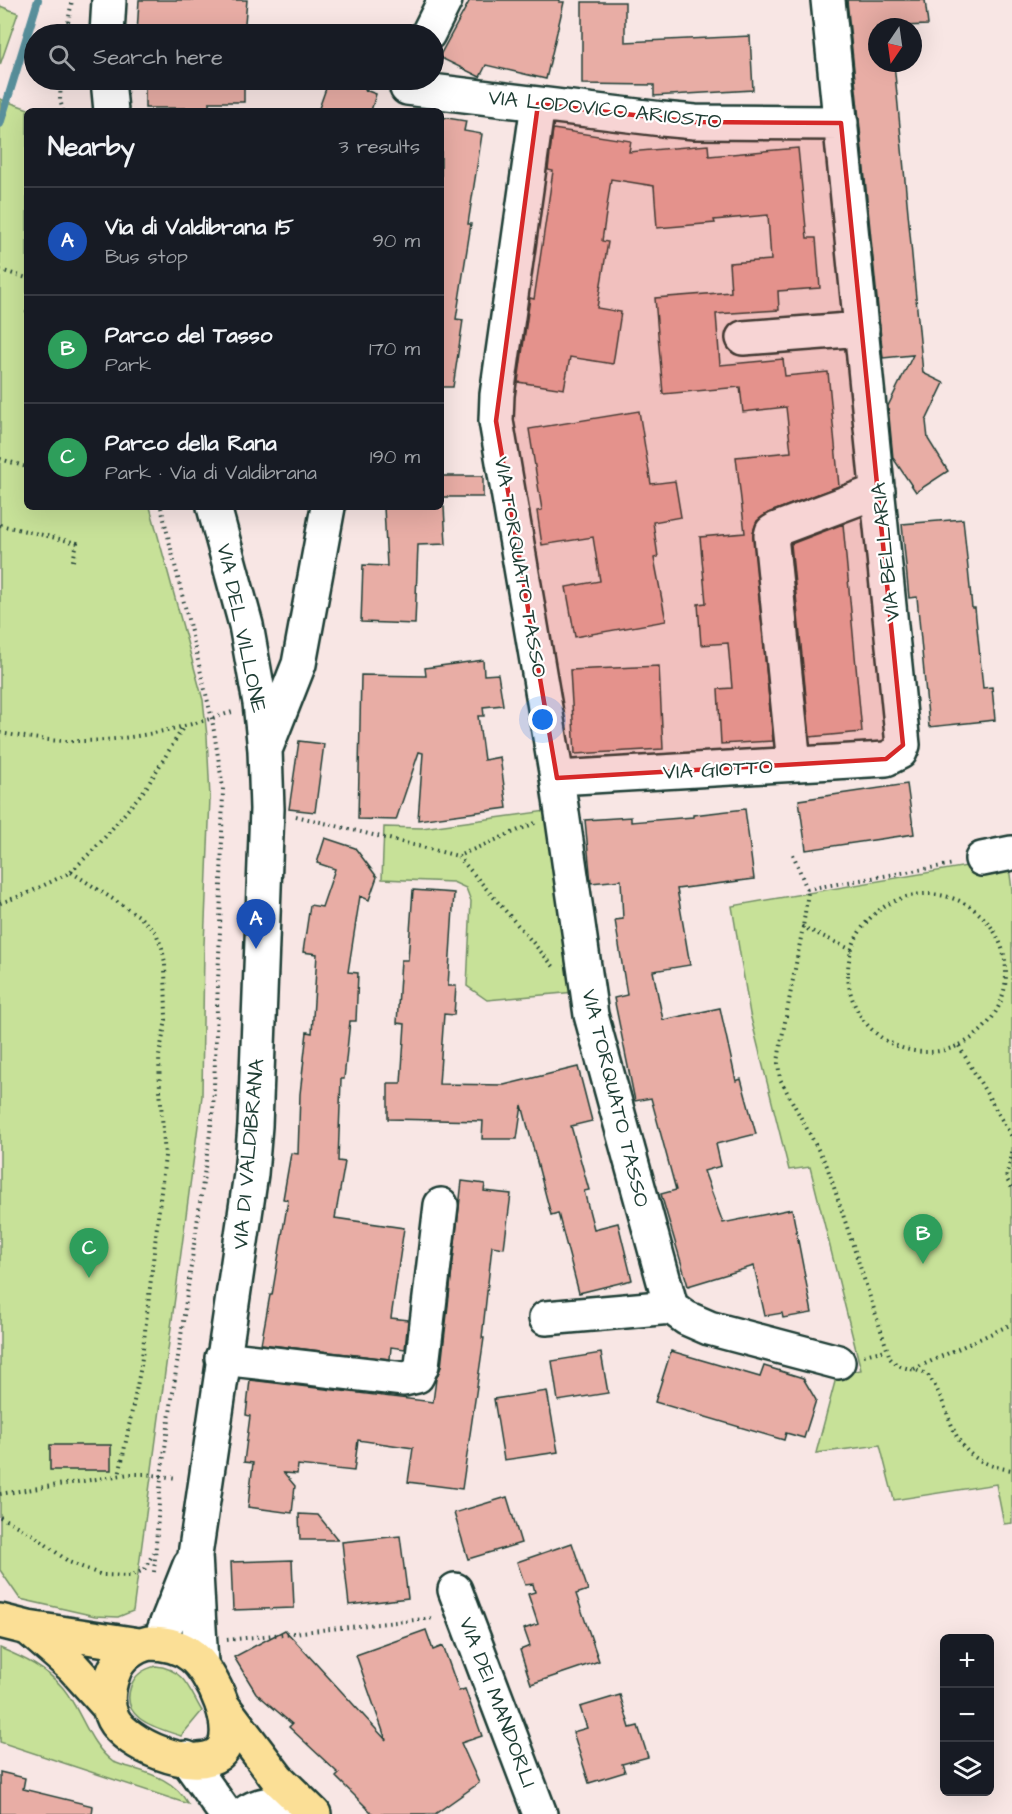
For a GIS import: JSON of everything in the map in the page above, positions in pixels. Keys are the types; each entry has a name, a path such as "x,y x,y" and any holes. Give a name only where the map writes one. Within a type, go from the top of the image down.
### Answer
{"main road":[{"path":"14,1624 183,1650 201,1665 222,1705 277,1778 309,1810"},
{"path":"14,1624 73,1667 108,1706 117,1726 132,1739 154,1750 206,1756 277,1778"},
{"path":"108,1706 114,1671 125,1656 149,1644"},
{"path":"206,1756 224,1746 226,1733 222,1705"}],"street":[{"path":"108,24 109,0"},
{"path":"433,24 444,0"},
{"name":"VIA BELLARIA","path":"828,0 903,737 900,752 879,759"},
{"path":"109,90 111,108"},
{"name":"VIA LODOVICO ARIOSTO","path":"406,93 537,104 695,122 840,123"},
{"name":"VIA TORQUATO TASSO","path":"537,104 497,395 496,421 557,778 591,1015 671,1307"},
{"path":"743,338 862,329"},
{"path":"794,764 772,531 878,490"},
{"name":"VIA DEL VILLONE","path":"215,510 246,626 260,704 265,750"},
{"path":"265,750 299,664 327,510"},
{"name":"VIA DI VALDIBRANA","path":"201,1665 195,1555 222,1358 244,1226 255,1126 267,809 265,750"},
{"name":"VIA GIOTTO","path":"557,778 879,759"},
{"path":"222,1358 404,1379 417,1376 422,1365 441,1205"},
{"path":"546,1318 671,1307 686,1318 709,1328 838,1362"},
{"name":"VIA DI VALDIBRANA","path":"149,1644 195,1555"},
{"name":"VIA DEI MANDORLI","path":"460,1602 540,1814"},
{"path":"206,1756 230,1813 267,1804 309,1810"}],"path":[{"path":"68,24 72,0"},
{"path":"60,90 62,108"},
{"path":"0,270 24,277"},
{"path":"0,459 24,466"},
{"path":"154,1575 161,1476 213,1112 223,788 212,718 163,510"},
{"path":"0,525 77,543 72,566"},
{"path":"0,733 53,741 132,737 260,704"},
{"path":"0,903 26,894 71,872 100,843 146,788 184,725"},
{"path":"297,816 458,856 559,974"},
{"path":"458,856 538,822"},
{"path":"793,854 808,892 780,1048 778,1063 780,1079 827,1166 886,1350 895,1364 928,1374 957,1440 970,1454 990,1466 1012,1470"},
{"path":"807,889 997,856"},
{"path":"71,872 139,916 156,933 165,963 166,1020 159,1056 165,1156 141,1366 119,1476"},
{"path":"928,894 956,899 980,914 998,937 1006,964 1005,986 999,1006 983,1029 959,1046 937,1052 915,1051 893,1045 875,1032 860,1015 851,994 848,972 852,950 857,936 875,914 899,899 928,894"},
{"path":"803,927 852,950"},
{"path":"959,1046 1012,1137"},
{"path":"1012,1152 1006,1178 1012,1188"},
{"path":"914,1370 1012,1324"},
{"path":"0,1494 144,1474 204,1483"},
{"path":"0,1517 32,1534 69,1562 102,1575 130,1576 144,1570 156,1550"},
{"path":"240,1638 460,1602"}],"highlighted area":[{"path":"538,104 695,122 841,123 903,745 886,759 557,778 496,421"}],"green space":[{"path":"0,6 18,13 0,65"},
{"path":"0,99 26,108 24,510 151,510 203,700 210,798 204,945 202,1096 133,1611 118,1617 95,1616 20,1599 0,1570"},
{"path":"546,811 575,992 487,1000 467,986 471,901 466,888 453,882 382,879 384,827 422,828"},
{"path":"1008,859 1012,890 1012,1523 1004,1524 996,1484 894,1500 880,1445 816,1453 837,1374 861,1370 810,1167 789,1170 750,1014 732,906"},
{"path":"0,1648 34,1664 63,1688 97,1746 113,1762 165,1781 181,1794 188,1804 0,1742"},
{"path":"156,1666 173,1671 185,1681 202,1711 181,1736 143,1721 135,1715 131,1707 129,1698 135,1678 144,1670"}],"building":[{"path":"139,0 247,0 245,24 138,24"},
{"path":"470,0 560,0 559,2 564,2 546,79 486,65 480,77 444,59 444,48"},
{"path":"847,0 925,0 928,25 922,25 922,18 868,18 868,72 895,72 923,373 944,383 926,421 928,439 948,471 916,492 893,458 888,406 913,355 883,358"},
{"path":"582,2 625,2 625,42 750,36 753,90 654,96 654,85 582,84"},
{"path":"145,90 244,90 244,102 209,102 209,108 145,108"},
{"path":"325,90 365,90 376,94 372,108 319,108"},
{"path":"444,117 466,121 464,131 482,134 456,319 463,320 453,387 444,387"},
{"path":"553,129 631,141 629,152 708,145 709,156 798,148 807,238 816,238 820,288 778,291 779,310 716,314 720,365 783,359 785,376 828,372 839,486 768,513 757,521 753,532 773,741 721,744 718,689 732,688 728,643 701,645 698,604 706,603 700,537 745,533 736,457 791,452 786,407 743,412 740,387 663,394 655,298 731,292 729,263 771,260 768,215 657,228 654,186 611,179 602,241 608,242 597,308 621,312 613,364 570,357 564,389 518,382 530,298 534,299 553,171 548,170"},
{"path":"639,411 651,484 675,481 681,517 653,522 658,557 654,558 666,621 575,637 566,587 600,581 593,537 542,545 537,511 542,510 529,429"},
{"path":"444,476 483,476 483,497 444,497"},
{"path":"444,507 446,544 418,545 415,624 361,622 363,565 387,566 384,510 444,510"},
{"path":"963,519 983,688 992,687 995,720 929,727 917,597 909,598 902,524"},
{"path":"843,524 862,732 810,737 791,544"},
{"path":"483,660 484,675 498,674 503,705 483,707 484,716 478,716 484,760 500,757 507,808 418,820 423,753 419,752 396,820 358,819 361,675 426,676 425,668"},
{"path":"659,666 663,749 575,754 570,670"},
{"path":"299,741 324,744 315,812 289,809"},
{"path":"907,784 914,834 806,850 799,800"},
{"path":"745,809 754,879 677,889 690,965 653,971 663,1020 720,1008 736,1081 741,1079 756,1134 716,1144 721,1166 704,1171 723,1223 792,1209 812,1313 783,1318 782,1313 765,1316 754,1266 688,1286 661,1194 676,1190 651,1098 635,1101 614,998 627,995 615,920 623,919 621,880 591,883 585,820 631,817 631,822 693,817 693,815"},
{"path":"325,838 355,848 377,877 369,900 360,896 348,972 358,973 356,1021 350,1021 344,1079 341,1079 338,1161 345,1162 335,1218 404,1228 391,1318 408,1320 405,1349 391,1347 390,1359 261,1344 288,1200 283,1199 291,1153 298,1154 300,1094 307,1032 312,1033 317,954 303,952 310,905 322,907 335,869 317,863"},
{"path":"413,890 454,893 448,986 456,986 454,1015 444,1014 439,1084 504,1085 578,1067 592,1121 571,1126 589,1190 584,1191 594,1229 618,1223 632,1280 579,1293 558,1213 551,1215 522,1105 517,1139 482,1139 483,1121 388,1119 388,1083 401,1083 405,1024 397,1023 401,960 408,960"},
{"path":"462,1181 485,1184 484,1191 511,1194 504,1248 492,1246 482,1338 484,1338 462,1489 408,1482 413,1448 358,1440 354,1471 298,1465 297,1474 284,1473 295,1486 292,1513 248,1507 253,1463 244,1462 250,1416 246,1415 250,1380 433,1402 436,1379 441,1367"},
{"path":"671,1351 760,1377 764,1366 803,1378 816,1400 804,1438 786,1433 784,1440 655,1402"},
{"path":"601,1353 608,1393 558,1401 552,1361"},
{"path":"547,1391 558,1452 504,1460 494,1399"},
{"path":"50,1445 111,1445 111,1470 50,1470"},
{"path":"507,1497 521,1543 468,1559 454,1513"},
{"path":"299,1514 318,1515 338,1540 300,1540"},
{"path":"400,1536 408,1598 349,1605 342,1542"},
{"path":"572,1543 588,1590 576,1594 599,1661 531,1684 520,1650 530,1646 524,1629 538,1624 528,1594 535,1592 533,1584 525,1585 517,1562"},
{"path":"292,1560 294,1608 233,1610 231,1562"},
{"path":"285,1630 386,1740 356,1655 426,1630 433,1650 443,1646 459,1691 465,1689 482,1736 461,1743 479,1783 435,1814 373,1814 336,1777 339,1774 289,1727 292,1724 256,1693 234,1657"},
{"path":"620,1695 630,1728 638,1726 648,1757 622,1764 625,1772 589,1783 573,1732 587,1728 580,1707"},
{"path":"0,1772 25,1778 23,1789 93,1806 92,1814 0,1814"}],"waterway":[{"path":"31,24 38,0"},
{"path":"0,124 24,46"}],"place":[{"name":"Via di Valdibrana 15","path":"256,949"},
{"name":"Parco del Tasso","path":"923,1264"},
{"name":"Parco della Rana","path":"89,1278"}]}
